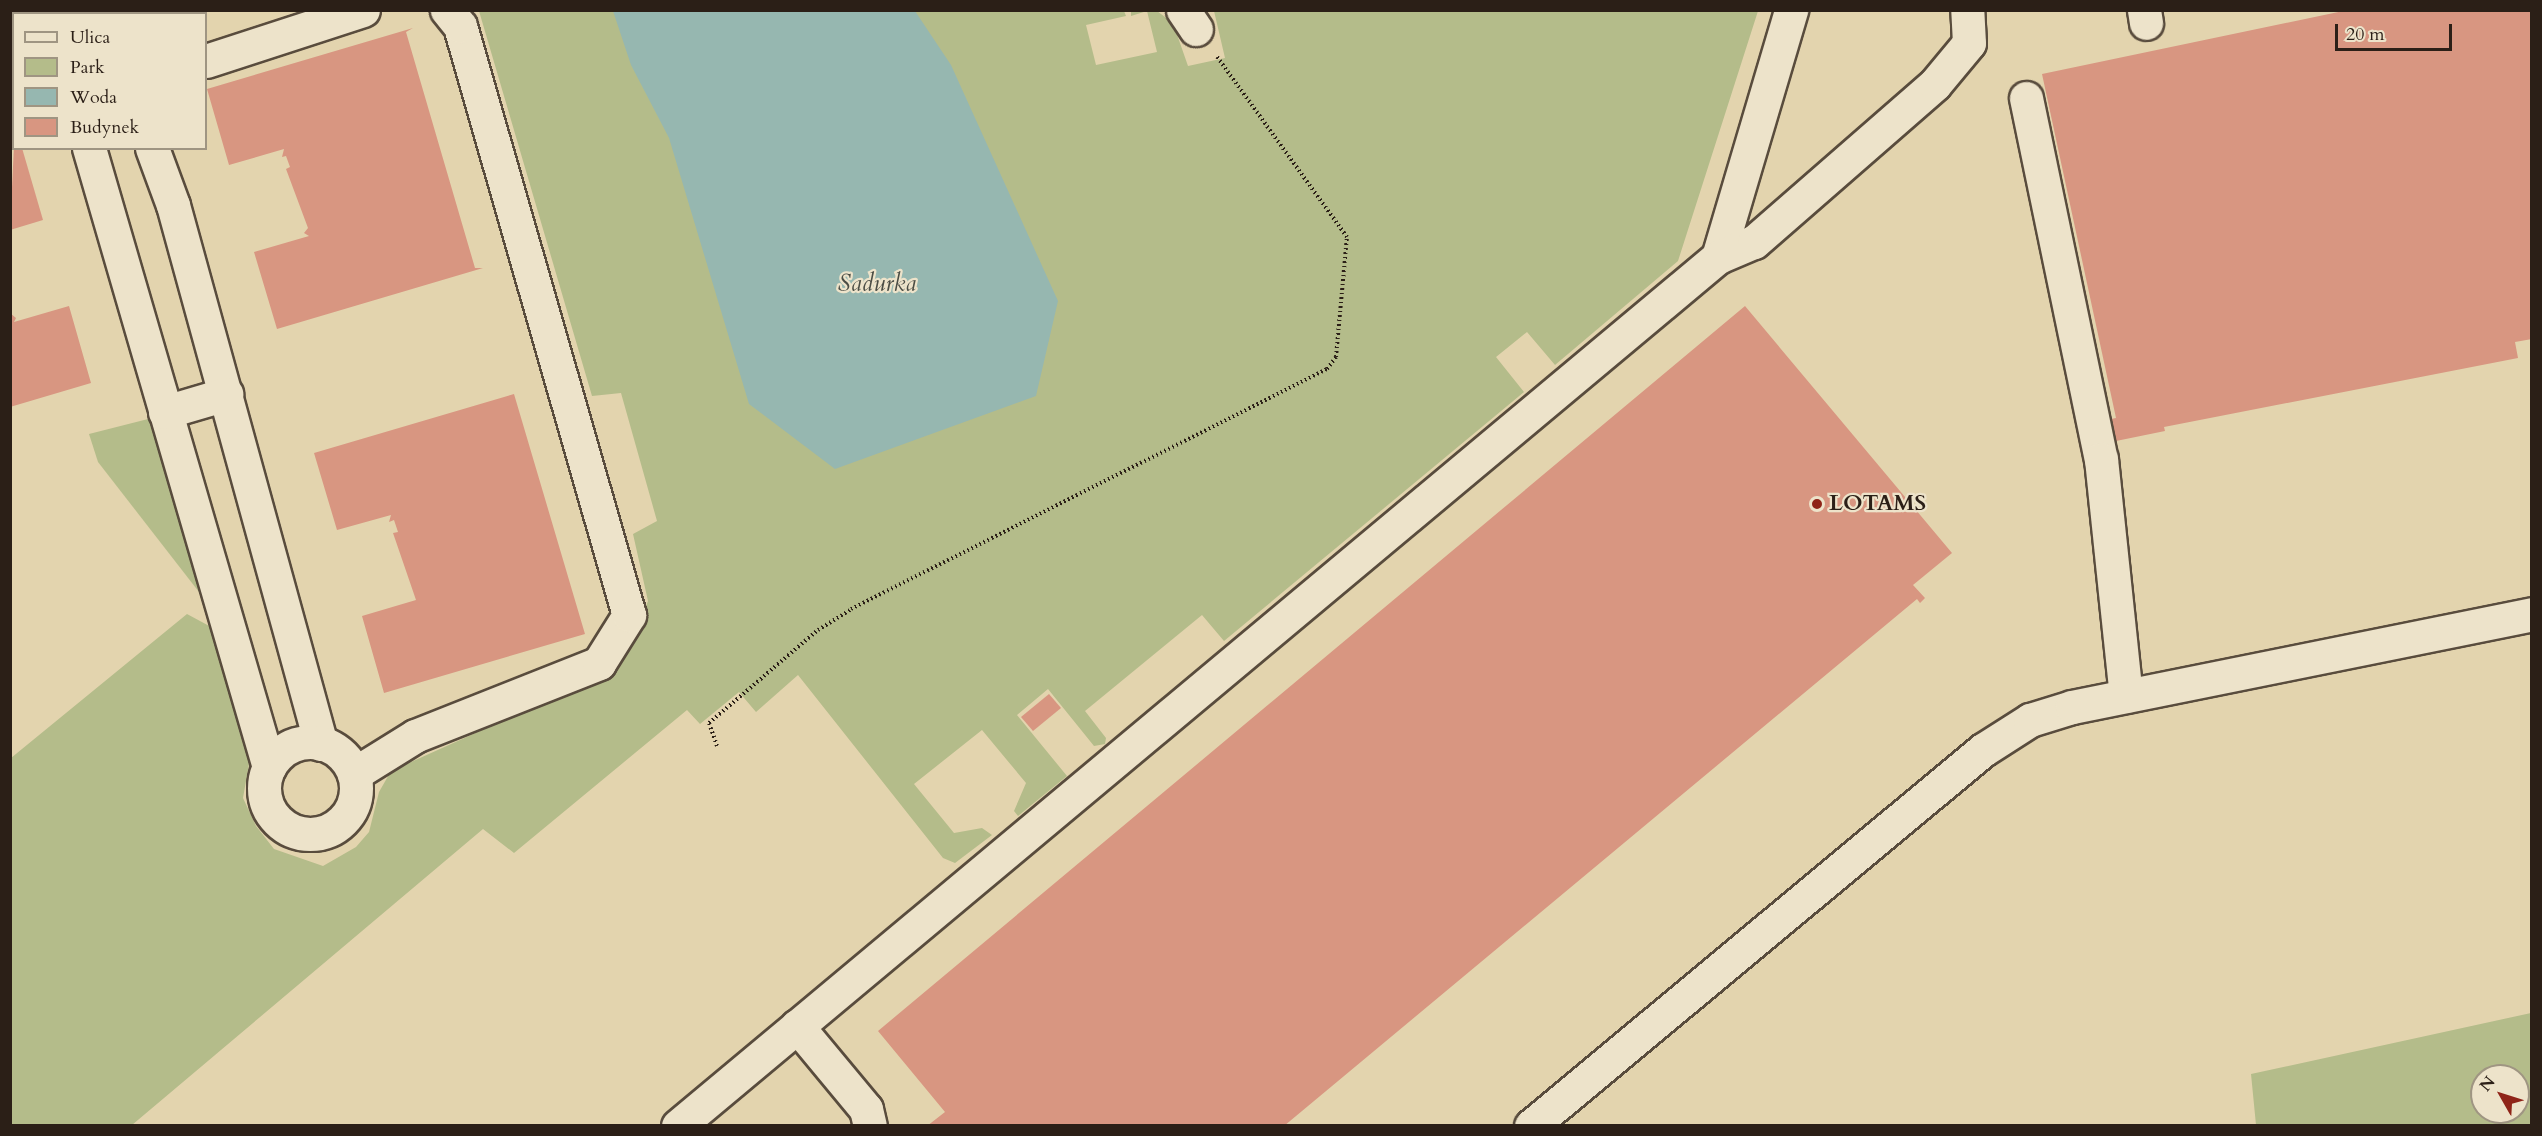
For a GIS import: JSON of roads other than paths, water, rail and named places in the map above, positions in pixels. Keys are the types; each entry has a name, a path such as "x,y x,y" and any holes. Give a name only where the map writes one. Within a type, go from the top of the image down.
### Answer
{"lane":[{"path":"207,61 363,10"},
{"path":"354,774 415,736 599,663 629,615 464,38 447,10"},
{"path":"1718,257 1791,10"},
{"path":"678,1125 1718,257 1754,242 1935,84 1969,43 1967,10"},
{"path":"2026,98 2101,459 2126,696"},
{"path":"90,150 270,767"},
{"path":"153,150 226,394 321,744"},
{"path":"165,412 226,394"},
{"path":"1531,1125 1983,750 2030,720 2126,696 2532,614"},
{"path":"321,744 335,750 354,774 356,790 345,818 333,828 305,834 278,822 269,810 264,780 270,767 291,746 321,744"},
{"path":"797,1026 866,1109 870,1125"}],"water":[{"name":"Sadurka","path":"613,11 915,11 951,65 1058,301 1036,396 835,469 749,404 669,138 631,65"}],"place":[{"name":"LOTAMS","path":"1817,504"}]}
